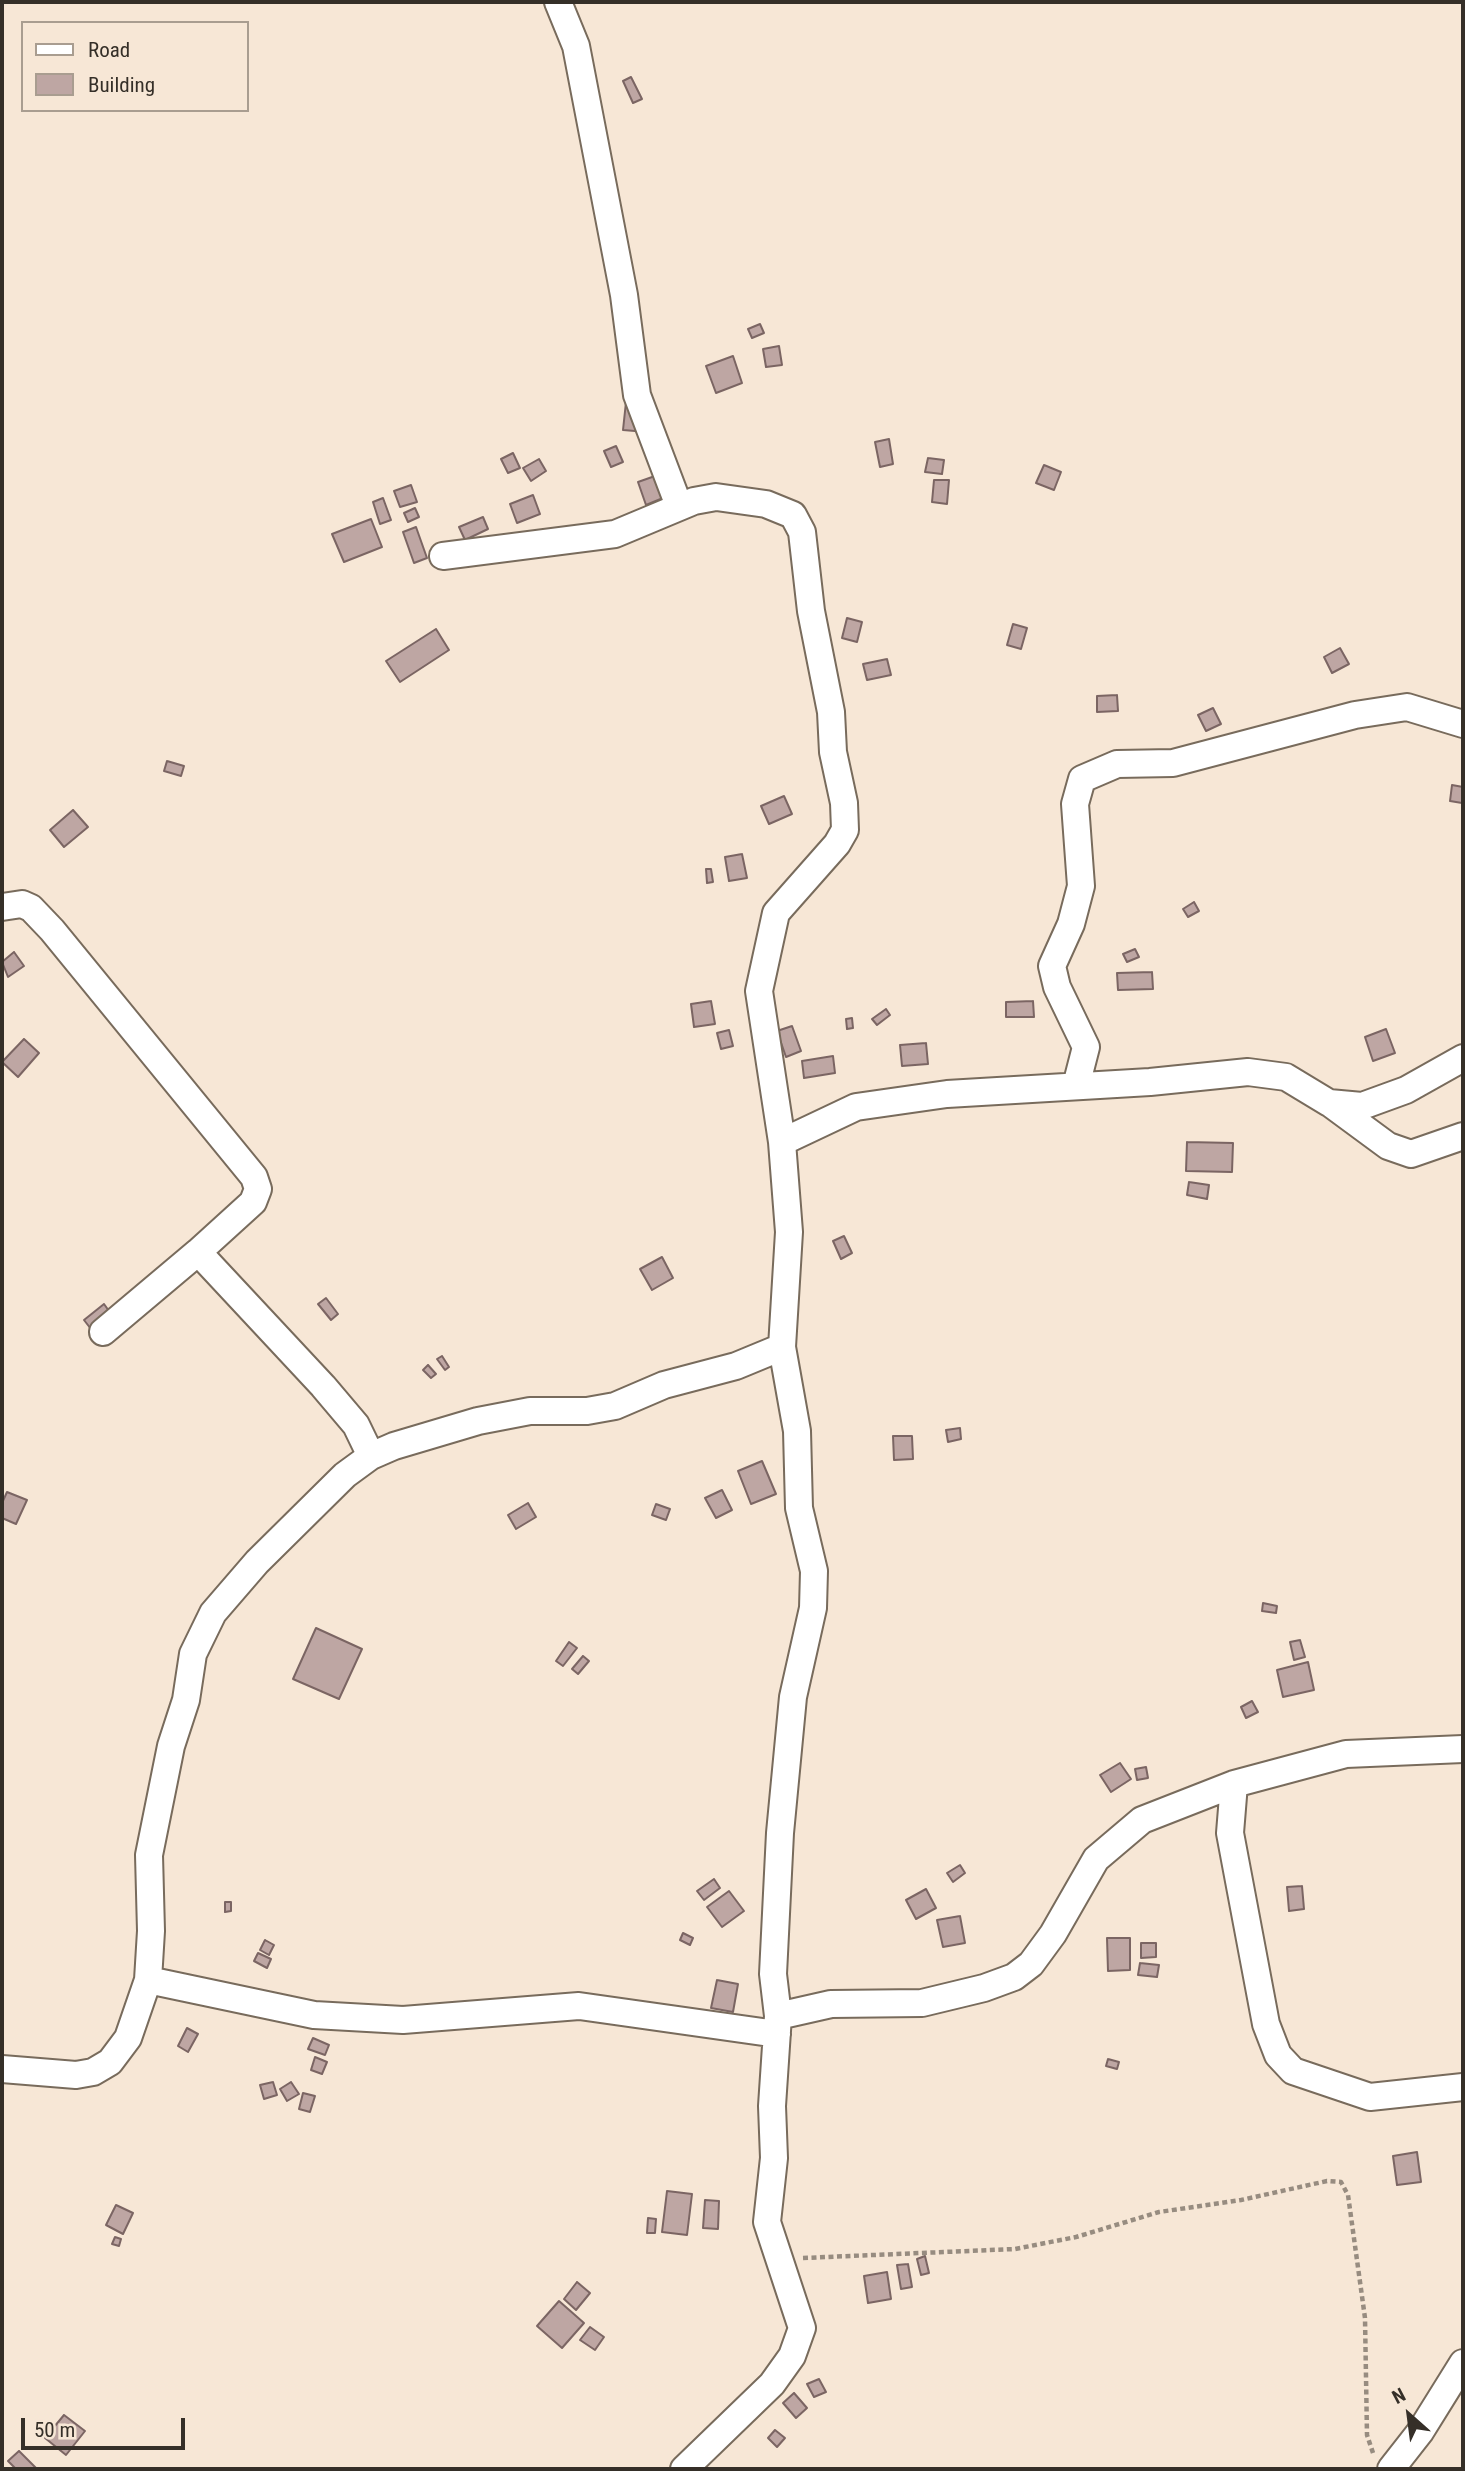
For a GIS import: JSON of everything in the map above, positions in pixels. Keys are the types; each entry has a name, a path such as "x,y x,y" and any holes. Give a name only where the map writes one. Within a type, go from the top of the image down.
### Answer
{"street":[{"path":"558,2 576,46 627,316 627,342 637,395 679,506"},
{"path":"443,556 615,534 679,506 716,497 766,504 793,514 803,532 811,611 831,712 833,752 844,803 845,830 837,845 776,913 759,990 782,1142 789,1232 782,1347 797,1431 799,1508 814,1571 813,1608 793,1697 780,1833 773,1973 778,2025 772,2106 774,2158 767,2222 799,2312 802,2328 792,2356 772,2384 684,2469"},
{"path":"1076,1086 1086,1047 1057,987 1052,966 1071,924 1081,886 1075,804 1082,779 1117,764 1173,763 1343,718 1407,707 1463,724"},
{"path":"2,907 22,904 31,908 254,1177 258,1189 253,1202 103,1332"},
{"path":"1329,1103 1362,1106 1406,1090 1463,1058"},
{"path":"782,1142 856,1107 947,1094 1248,1072 1286,1077 1329,1103 1388,1146 1411,1154 1463,1136"},
{"path":"198,1252 356,1425 370,1456"},
{"path":"2,2069 76,2075 110,2062 128,2038 148,1980 151,1931 149,1855 171,1746 186,1700 193,1654 213,1613 257,1562 345,1475 370,1456 478,1421 530,1411 587,1411 615,1406 664,1385 736,1366 782,1347"},
{"path":"148,1980 314,2015 403,2021 579,2006 778,2025 831,2004 922,2003 984,1988 1014,1977 1038,1954 1096,1859 1142,1820 1234,1784 1346,1755 1463,1749"},
{"path":"1234,1784 1230,1833 1266,2024 1278,2055 1293,2071 1370,2097 1463,2087"},
{"path":"1391,2469 1420,2432 1463,2363"}],"path":[{"path":"778,2259 1015,2249 1076,2237 1159,2211 1241,2200 1327,2181 1341,2182 1348,2195 1365,2318 1367,2435 1377,2469"}],"building":[{"path":"631,77 642,99 633,103 623,81"},
{"path":"760,324 764,333 752,338 748,329"},
{"path":"779,346 782,365 766,367 763,349"},
{"path":"733,356 742,383 716,393 706,366"},
{"path":"626,402 637,403 635,431 623,430"},
{"path":"889,439 893,464 880,467 875,442"},
{"path":"616,446 623,462 611,467 604,451"},
{"path":"513,453 520,468 508,473 501,459"},
{"path":"928,458 944,460 942,474 925,472"},
{"path":"539,459 546,471 531,481 523,468"},
{"path":"1044,465 1061,472 1054,490 1036,483"},
{"path":"655,476 663,498 646,505 638,482"},
{"path":"934,480 949,480 947,504 932,502"},
{"path":"411,485 417,502 400,507 394,491"},
{"path":"533,495 540,514 517,523 510,504"},
{"path":"383,498 391,520 380,524 373,502"},
{"path":"415,508 419,517 408,522 404,513"},
{"path":"483,517 488,529 465,540 459,527"},
{"path":"371,519 382,547 344,562 332,534"},
{"path":"416,527 427,558 414,563 403,532"},
{"path":"847,618 862,622 857,642 842,638"},
{"path":"1013,624 1027,628 1021,649 1007,645"},
{"path":"436,629 449,650 400,682 386,661"},
{"path":"1340,648 1349,664 1332,673 1324,657"},
{"path":"887,659 891,675 867,680 863,664"},
{"path":"1117,695 1118,711 1097,712 1097,696"},
{"path":"1213,708 1221,724 1206,731 1198,715"},
{"path":"167,761 184,766 181,776 164,771"},
{"path":"1452,785 1463,787 1462,803 1450,801"},
{"path":"784,796 792,814 769,824 761,806"},
{"path":"73,810 88,827 64,847 50,830"},
{"path":"742,854 747,878 729,881 725,857"},
{"path":"706,869 711,869 713,882 707,883"},
{"path":"1194,902 1199,911 1188,917 1183,909"},
{"path":"1135,949 1139,957 1127,962 1123,954"},
{"path":"14,952 24,966 8,977 2,962"},
{"path":"1152,972 1153,989 1118,990 1117,973"},
{"path":"711,1001 715,1024 694,1027 691,1004"},
{"path":"1033,1001 1034,1017 1006,1017 1006,1002"},
{"path":"886,1009 890,1015 877,1025 872,1019"},
{"path":"852,1018 853,1028 847,1029 846,1019"},
{"path":"792,1026 801,1051 786,1057 777,1031"},
{"path":"1386,1029 1395,1053 1373,1061 1365,1037"},
{"path":"729,1030 733,1046 721,1049 717,1033"},
{"path":"24,1039 39,1053 18,1077 2,1062"},
{"path":"926,1043 928,1064 902,1066 900,1045"},
{"path":"833,1056 835,1073 804,1078 802,1061"},
{"path":"1187,1142 1233,1143 1232,1172 1186,1171"},
{"path":"1189,1182 1209,1185 1207,1199 1187,1195"},
{"path":"844,1236 852,1253 841,1259 833,1241"},
{"path":"662,1257 673,1278 652,1290 640,1269"},
{"path":"326,1298 338,1314 331,1320 318,1304"},
{"path":"104,1304 114,1318 94,1333 84,1320"},
{"path":"442,1356 449,1367 445,1370 437,1359"},
{"path":"428,1365 436,1374 431,1378 423,1370"},
{"path":"960,1428 961,1439 948,1442 946,1430"},
{"path":"893,1436 912,1436 913,1459 894,1460"},
{"path":"762,1461 776,1494 751,1504 738,1471"},
{"path":"722,1490 732,1510 716,1518 705,1498"},
{"path":"7,1492 27,1500 16,1524 2,1518 2,1503"},
{"path":"528,1503 536,1517 516,1529 508,1515"},
{"path":"656,1504 670,1509 666,1520 652,1515"},
{"path":"1263,1603 1277,1606 1276,1613 1262,1611"},
{"path":"316,1628 362,1649 339,1699 293,1679"},
{"path":"1300,1640 1305,1657 1294,1660 1290,1642"},
{"path":"569,1642 577,1648 563,1666 556,1661"},
{"path":"583,1656 589,1661 578,1674 572,1669"},
{"path":"1308,1662 1314,1690 1283,1697 1277,1670"},
{"path":"1252,1701 1258,1712 1246,1718 1241,1707"},
{"path":"1120,1763 1131,1779 1111,1792 1100,1775"},
{"path":"1146,1767 1148,1778 1137,1780 1135,1769"},
{"path":"960,1865 965,1873 953,1882 947,1873"},
{"path":"714,1879 720,1888 704,1900 697,1891"},
{"path":"1302,1886 1304,1909 1289,1911 1287,1887"},
{"path":"926,1889 936,1908 916,1919 906,1900"},
{"path":"729,1891 744,1911 722,1927 707,1907"},
{"path":"225,1902 231,1902 231,1911 225,1912"},
{"path":"960,1916 965,1943 943,1947 937,1920"},
{"path":"683,1933 693,1938 690,1945 680,1940"},
{"path":"1107,1938 1130,1938 1130,1970 1108,1971"},
{"path":"265,1940 274,1945 269,1955 260,1950"},
{"path":"1141,1943 1156,1943 1156,1957 1141,1958"},
{"path":"258,1953 271,1959 267,1968 254,1961"},
{"path":"1140,1963 1159,1965 1157,1977 1138,1975"},
{"path":"717,1980 738,1984 733,2012 711,2008"},
{"path":"187,2028 198,2034 188,2052 178,2046"},
{"path":"313,2038 329,2045 325,2055 308,2049"},
{"path":"315,2057 327,2062 322,2074 311,2070"},
{"path":"1108,2059 1119,2062 1117,2069 1106,2066"},
{"path":"273,2082 277,2095 264,2099 260,2085"},
{"path":"291,2082 299,2094 287,2101 280,2089"},
{"path":"303,2093 315,2096 310,2112 299,2109"},
{"path":"1417,2152 1421,2182 1397,2185 1393,2156"},
{"path":"667,2191 692,2194 687,2235 662,2232"},
{"path":"705,2200 719,2201 718,2229 703,2228"},
{"path":"116,2205 133,2213 123,2234 106,2225"},
{"path":"648,2218 656,2219 655,2233 647,2233"},
{"path":"115,2237 121,2239 119,2246 112,2244"},
{"path":"925,2256 929,2273 921,2275 917,2259"},
{"path":"908,2264 912,2287 901,2289 897,2265"},
{"path":"887,2272 891,2299 868,2303 864,2276"},
{"path":"577,2282 590,2293 576,2310 564,2299"},
{"path":"559,2301 584,2323 562,2348 537,2326"},
{"path":"590,2327 604,2337 595,2350 580,2340"},
{"path":"819,2379 826,2392 814,2397 807,2384"},
{"path":"794,2393 807,2408 796,2418 783,2403"},
{"path":"64,2415 85,2431 66,2455 45,2438"},
{"path":"775,2430 785,2438 777,2447 768,2438"},
{"path":"19,2451 37,2469 16,2469 8,2461"}]}
